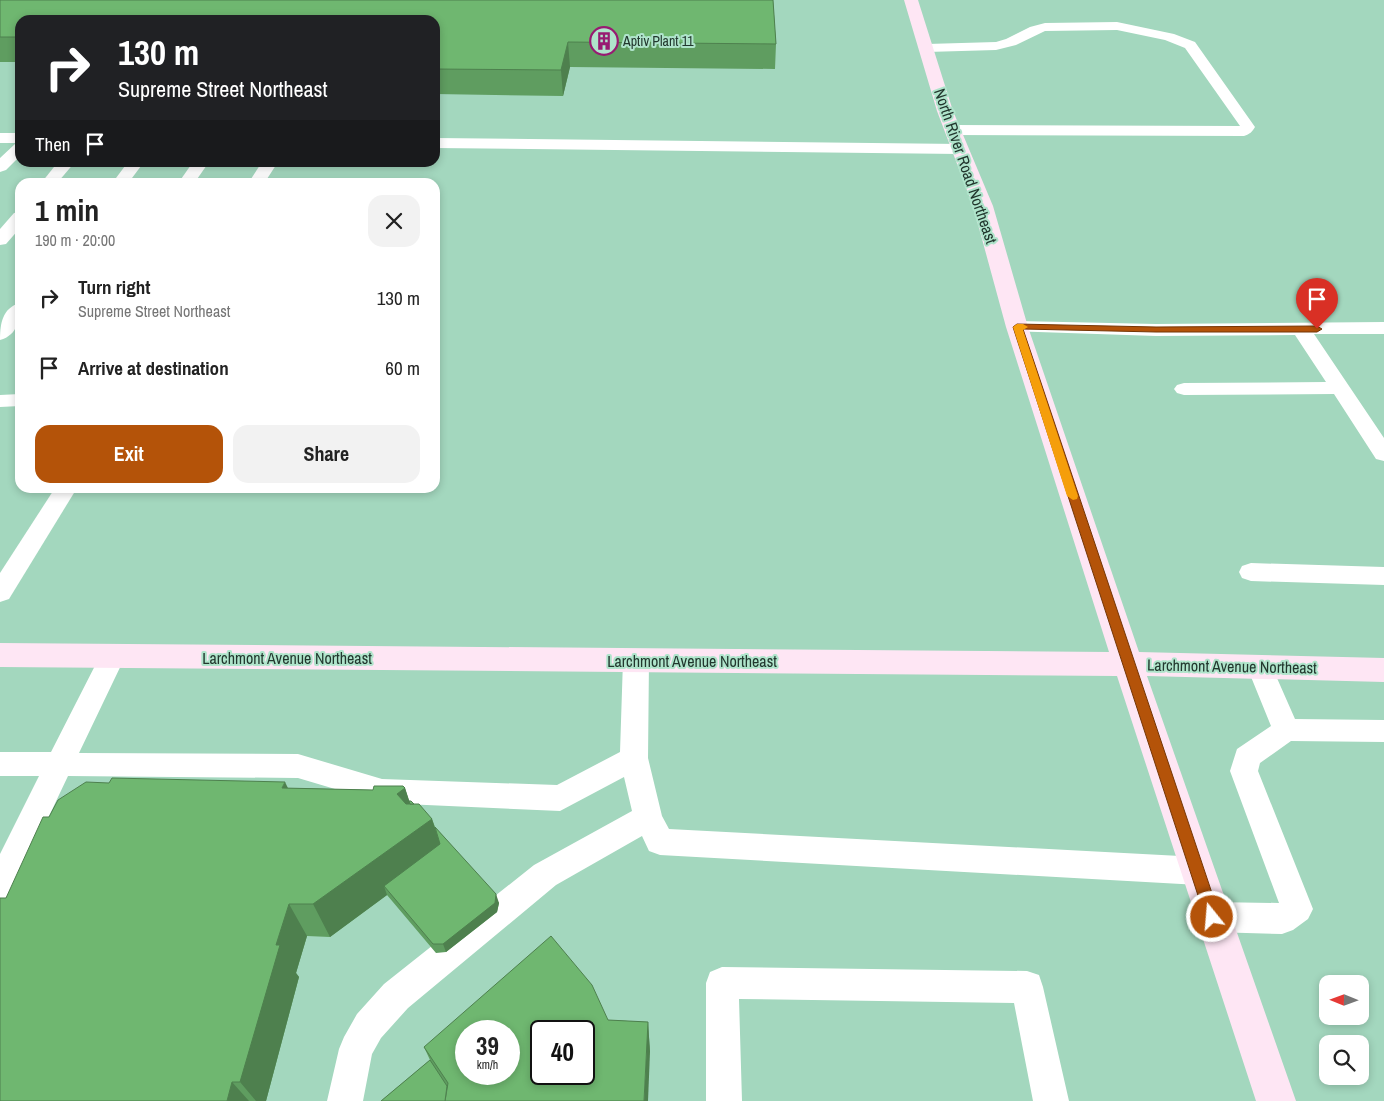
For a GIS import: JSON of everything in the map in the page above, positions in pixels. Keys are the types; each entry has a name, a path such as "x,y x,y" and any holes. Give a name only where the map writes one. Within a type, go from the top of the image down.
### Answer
{"street":[{"name":"North River Road Northeast","path":"911,0 945,111 983,206 1017,327 1212,917 1276,1101"},
{"name":"Larchmont Avenue Northeast","path":"0,655 1128,664 1384,670"}],"lane":[{"path":"440,143 956,139 1244,131 1248,127 1190,45 1169,37 1117,26 1045,27 1035,28 1028,35 1000,45 976,48 927,48"},
{"path":"0,138 15,138"},
{"path":"0,167 15,152"},
{"path":"53,178 63,167"},
{"path":"123,178 132,167"},
{"path":"190,178 198,167"},
{"path":"260,178 267,167"},
{"path":"0,240 15,223"},
{"path":"0,334 15,315"},
{"path":"1017,327 1156,330 1384,328"},
{"path":"1301,329 1384,454"},
{"path":"1184,388 1340,388"},
{"path":"0,401 15,400"},
{"path":"0,592 63,493"},
{"path":"1251,572 1384,576"},
{"path":"0,886 112,657"},
{"path":"636,660 634,758 648,817 660,842 1198,871"},
{"path":"1260,667 1286,730"},
{"path":"1212,917 1282,919 1297,909 1244,770 1247,757 1286,730 1384,731"},
{"path":"0,764 298,766 382,791 560,798 634,758"},
{"path":"344,1101 356,1050 369,1026 396,996 545,875 648,817"},
{"path":"724,1101 722,983 1027,987 1051,1101"}],"building":[{"name":"Aptiv Plant 11","path":"0,0 773,0 776,44 568,42 561,70 440,69 440,15 15,15 15,37 0,37"},
{"path":"112,778 285,782 282,788 373,790 374,786 403,786 405,788 397,794 406,804 419,804 432,819 313,904 289,904 276,945 280,945 240,1082 232,1082 227,1101 0,1101 0,898 6,898 43,817 49,817 58,800 86,782 109,783"},
{"path":"435,827 496,894 495,903 443,944 433,944 384,886 440,844"},
{"path":"551,936 592,985 608,1020 648,1022 644,1101 445,1101 448,1083 424,1047"},
{"path":"430,1060 447,1086 445,1101 381,1101"}],"slow traffic":[{"path":"1023,327 1017,327 1073,496"}],"place":[{"name":"Aptiv Plant 11","path":"604,41"}],"route":[{"path":"1212,917 1017,327 1156,330 1317,329"}]}
